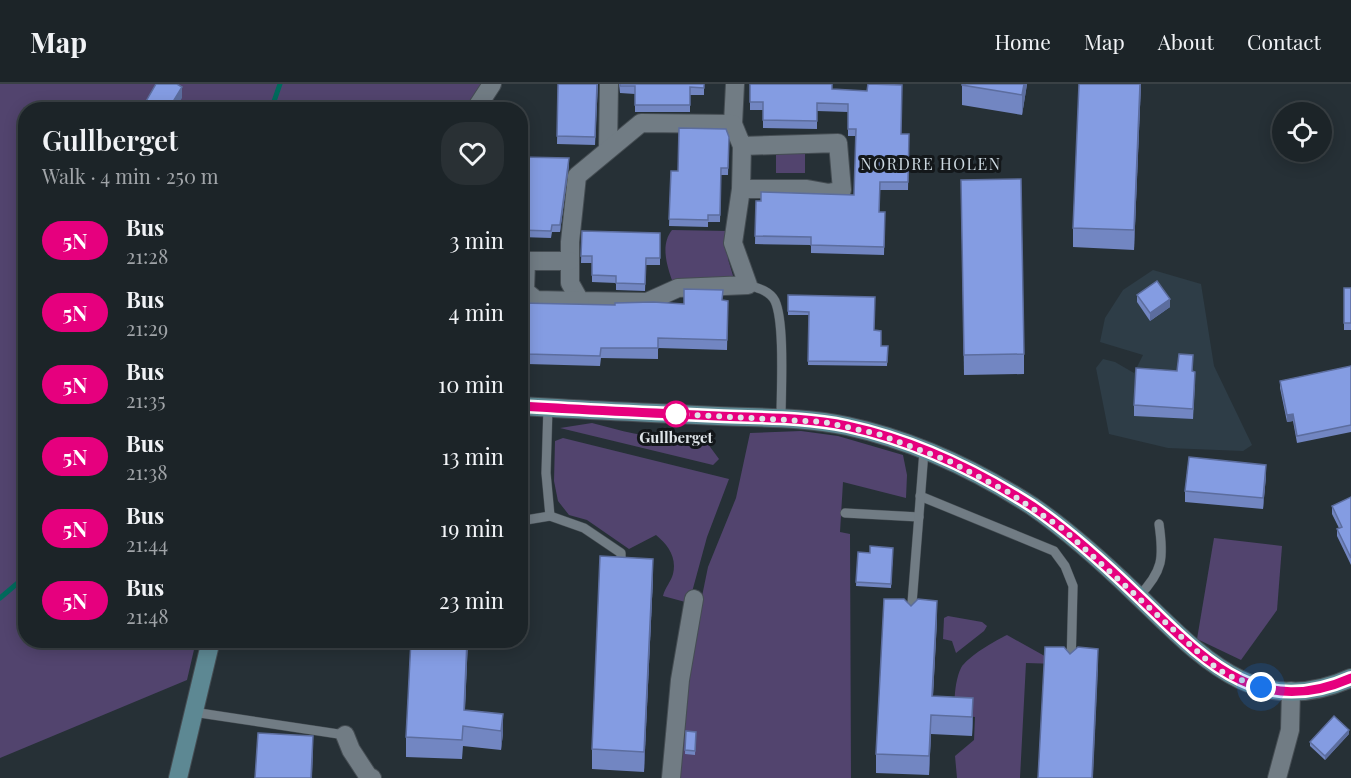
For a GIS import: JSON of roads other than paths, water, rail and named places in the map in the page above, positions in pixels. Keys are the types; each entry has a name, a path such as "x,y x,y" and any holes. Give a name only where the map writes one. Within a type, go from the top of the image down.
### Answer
{"street":[{"path":"480,102 492,84"},
{"path":"608,148 609,84"},
{"path":"528,293 536,300 647,302 678,288 748,285 733,243 741,189 742,146 733,124 735,84"},
{"path":"580,301 570,283 577,176 641,123 733,124"},
{"path":"741,189 807,189 829,194 842,190 838,143 742,146"},
{"path":"528,261 570,261"},
{"path":"528,406 781,418 847,426 924,451 978,475 1032,507 1079,542 1197,652 1227,675 1244,683 1292,691 1325,686 1351,678"},
{"path":"671,778 680,680 694,599"},
{"path":"178,778 209,648"},
{"path":"1277,778 1290,730 1292,691"},
{"path":"345,735 351,750 368,777"}],"lane":[{"path":"748,285 764,290 775,301 779,328 781,418"},
{"path":"548,407 546,473 550,516"},
{"path":"911,618 924,451"},
{"path":"920,496 1054,552 1065,566 1073,585 1071,666"},
{"path":"845,513 919,517"},
{"path":"528,520 550,516 584,528 621,553 621,565"},
{"path":"1139,596 1160,568 1163,551 1160,524"},
{"path":"194,712 345,735"}],"waterway":[{"path":"274,102 280,84"},
{"path":"0,598 18,583"}],"place":[{"name":"Gullberget","path":"676,414"}],"district":[{"name":"NORDRE HOLEN","path":"931,164"}]}
